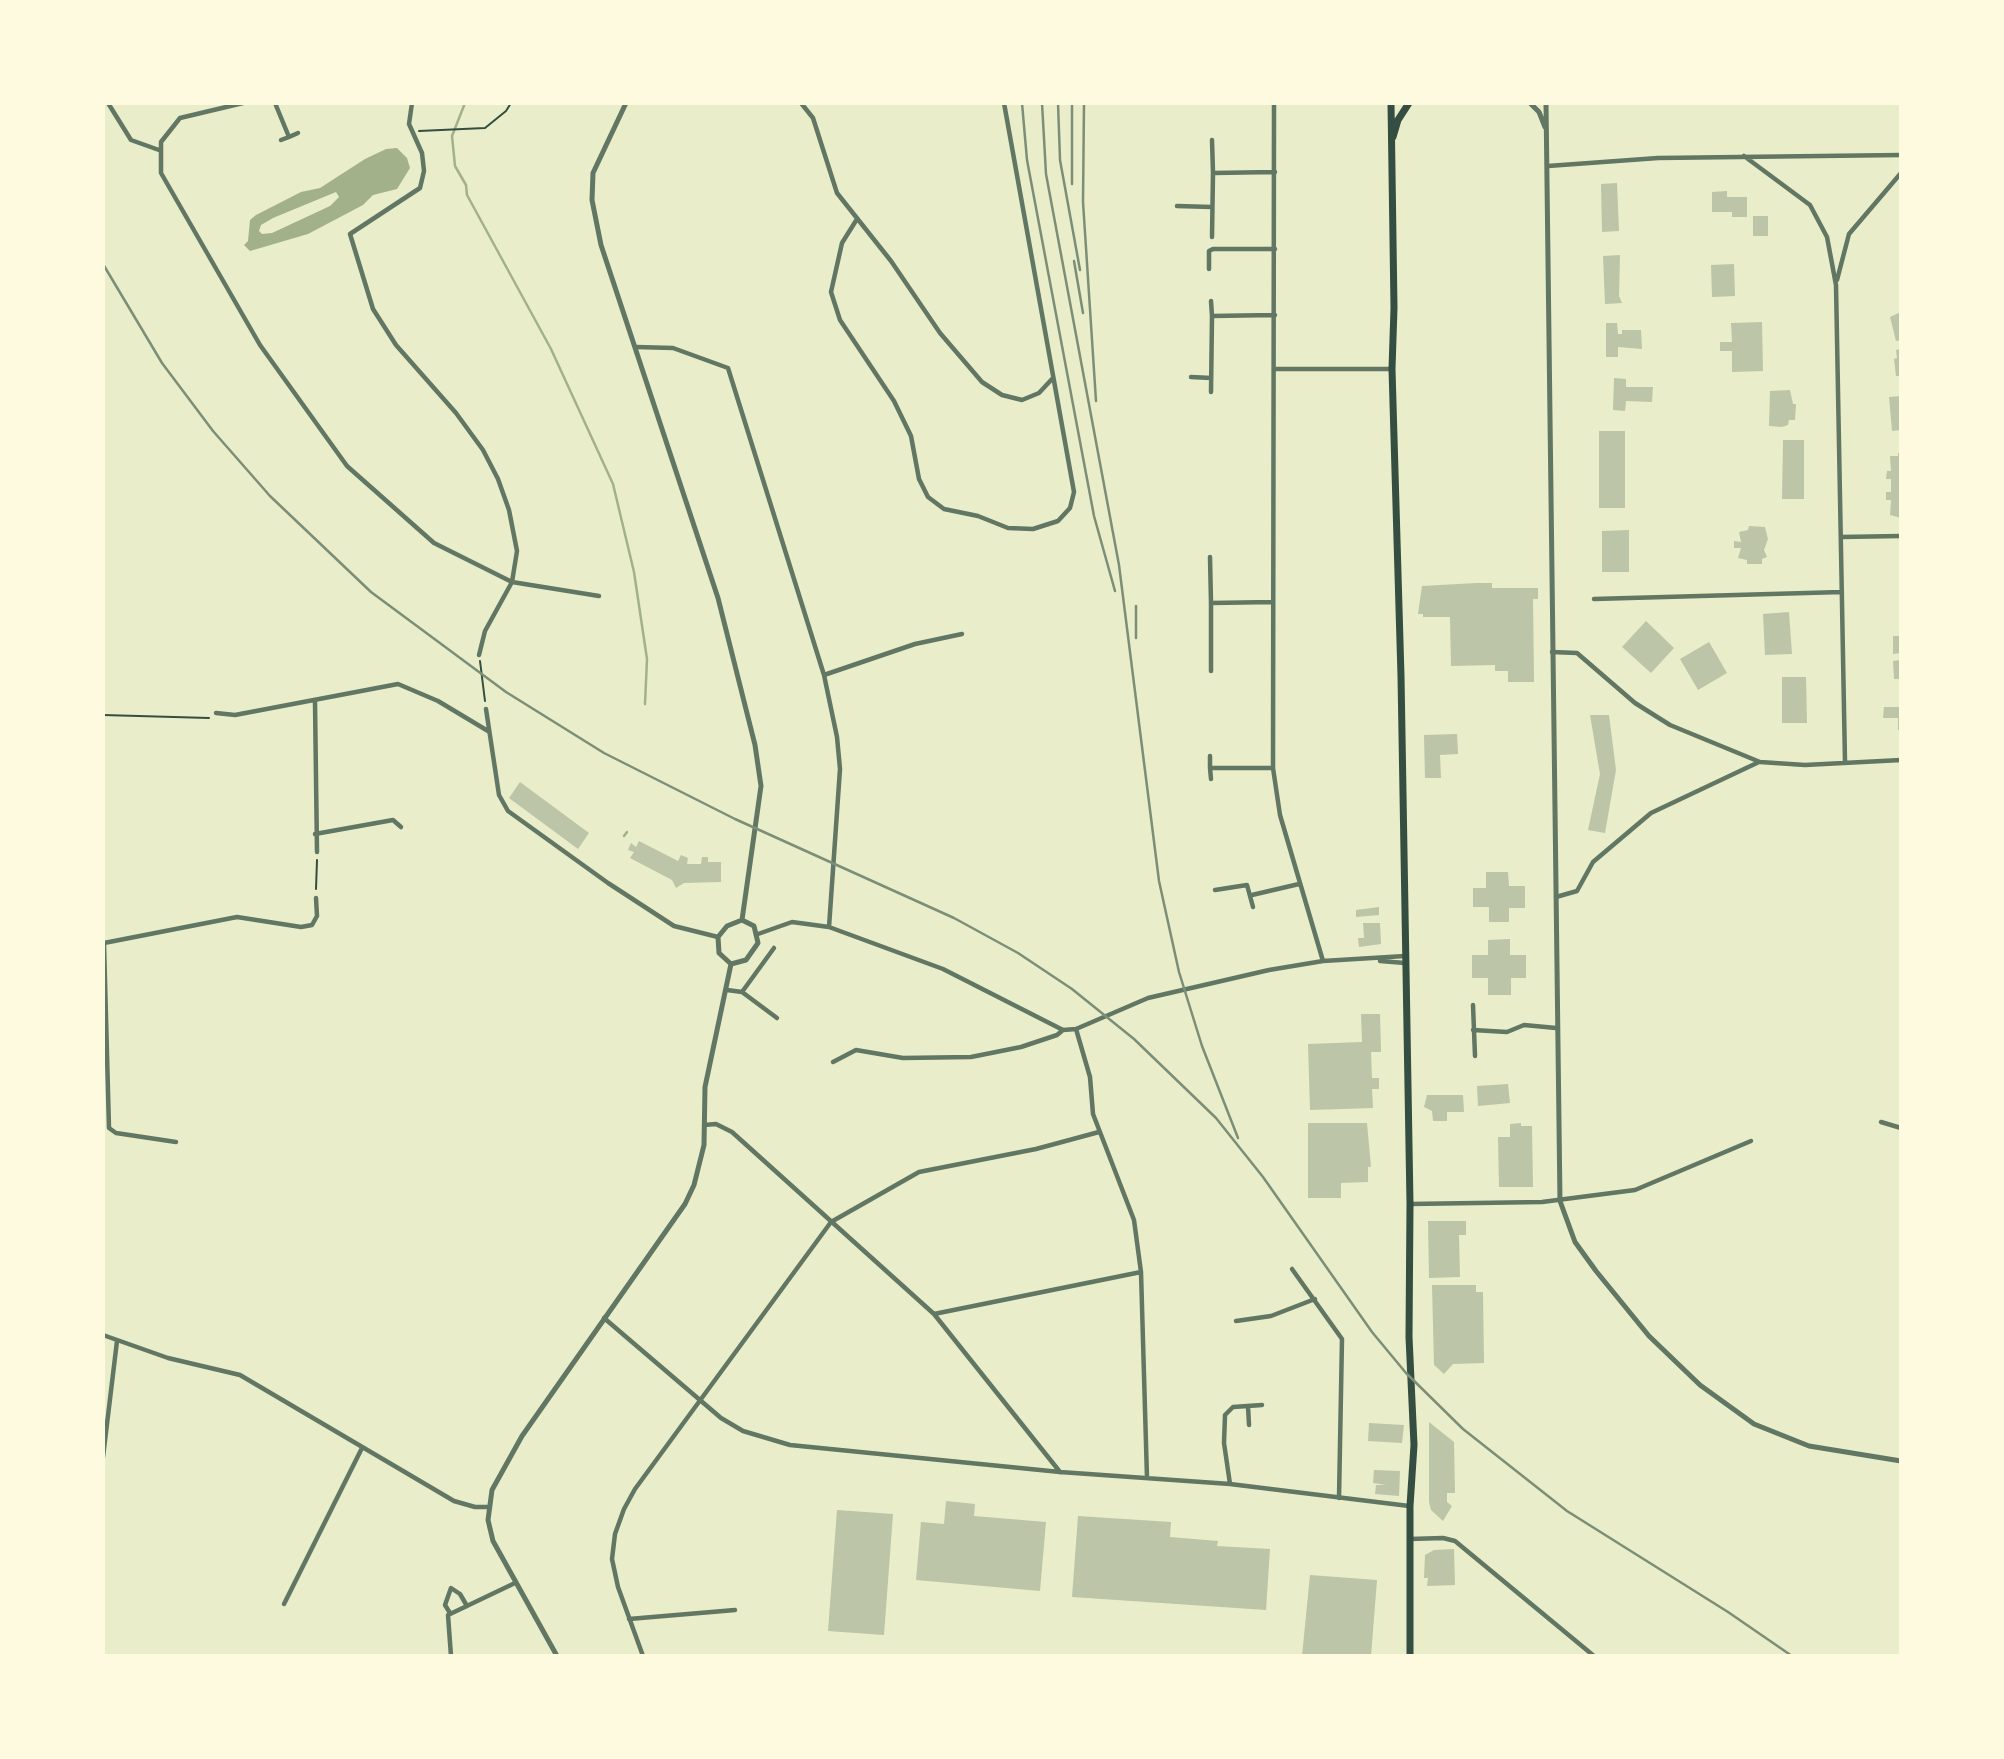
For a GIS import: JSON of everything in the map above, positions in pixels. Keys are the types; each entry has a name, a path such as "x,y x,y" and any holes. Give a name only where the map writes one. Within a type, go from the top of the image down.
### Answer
{"highway":[{"path":"1391,103 1394,309 1392,369 1410,1204 1409,1337 1414,1464 1410,1506 1410,1656"},
{"path":"1391,148 1398,120 1409,103"},
{"path":"1404,1656 1409,1640"}],"street":[{"path":"108,103 131,140 159,150"},
{"path":"243,103 180,118 165,135 159,150 164,181 260,345 346,466 434,543 512,582 599,596"},
{"path":"275,103 289,137"},
{"path":"412,103 410,124 422,153 424,171 420,188 349,234 373,309 396,345 456,413 483,450 498,479 517,551 512,582 485,631 479,655"},
{"path":"626,103 593,173 592,200 601,245 718,598 755,745 761,786 742,920"},
{"path":"801,103 813,118 837,193 891,261 940,333 982,382 1002,394 1023,400 1039,393 1052,379"},
{"path":"857,219 842,243 831,292 840,320 894,401 911,436 919,479 928,497 944,509 978,516 1008,528 1032,529 1058,521 1070,508 1074,492 1004,103"},
{"path":"1274,103 1273,768 1280,815 1323,961"},
{"path":"1530,103 1539,112 1547,137"},
{"path":"1546,103 1560,1201 1576,1242 1596,1271 1649,1336 1700,1385 1754,1424 1809,1446 1901,1461"},
{"path":"281,141 298,133"},
{"path":"1212,140 1212,237"},
{"path":"1548,166 1658,158 1901,155"},
{"path":"1744,156 1810,205 1827,237 1836,285 1845,762"},
{"path":"1213,173 1275,172"},
{"path":"1836,285 1850,234 1901,173"},
{"path":"1177,206 1212,207"},
{"path":"1209,270 1209,251 1213,248 1275,249"},
{"path":"1211,393 1212,301"},
{"path":"1212,316 1275,315"},
{"path":"636,347 673,348 728,368 824,674 840,769 829,927"},
{"path":"1275,369 1392,369"},
{"path":"1191,377 1211,378"},
{"path":"1841,537 1901,536"},
{"path":"1210,557 1210,671"},
{"path":"1594,599 1842,592"},
{"path":"1211,603 1273,602"},
{"path":"824,674 915,644 962,634"},
{"path":"1552,652 1577,653 1635,703 1670,725 1760,762 1805,765 1901,760"},
{"path":"216,713 235,715 315,702 398,684 438,701 489,732"},
{"path":"315,702 317,852"},
{"path":"486,709 503,804 608,883 674,926 718,937"},
{"path":"1210,756 1211,779"},
{"path":"1555,897 1577,891 1593,862 1651,813 1760,762"},
{"path":"1210,768 1273,768"},
{"path":"315,834 393,820 401,827"},
{"path":"1252,895 1299,884"},
{"path":"1215,890 1247,885 1252,895 1253,908"},
{"path":"176,1142 116,1133 109,1128 104,943 237,917 302,927 312,925 317,916 316,898"},
{"path":"742,920 754,926 758,934 754,951 742,963 731,964 719,953 718,937 727,926 742,920"},
{"path":"758,934 792,922 829,927 943,969 1063,1030 1076,1029 1148,998 1269,970 1323,961 1405,960"},
{"path":"742,992 774,948"},
{"path":"557,1656 493,1541 488,1507 496,1481 522,1436 684,1204 699,1171 705,1087 731,964"},
{"path":"727,990 742,992 777,1017"},
{"path":"1473,1005 1475,1056"},
{"path":"1473,1030 1507,1032 1524,1025 1556,1028"},
{"path":"1076,1029 1088,1066 1091,1102 1099,1132 1135,1220 1141,1272 1147,1478"},
{"path":"834,1062 856,1050 903,1058 971,1056 1021,1046 1058,1035 1063,1030"},
{"path":"1881,1122 1898,1126"},
{"path":"704,1125 726,1128 934,1314 1060,1472"},
{"path":"643,1656 612,1559 615,1534 635,1489 831,1222 899,1182 927,1169 1036,1149 1099,1132"},
{"path":"1410,1204 1560,1201 1649,1186 1751,1142"},
{"path":"1292,1269 1342,1339 1339,1498"},
{"path":"934,1314 1141,1272"},
{"path":"1236,1321 1271,1316 1315,1299"},
{"path":"604,1318 701,1401 743,1431 790,1445 1060,1472 1230,1484 1410,1506"},
{"path":"103,1335 168,1359 240,1375 454,1501 475,1507 488,1507"},
{"path":"103,1457 106,1407 117,1340"},
{"path":"1230,1484 1224,1443 1225,1415 1233,1407 1262,1405"},
{"path":"1248,1406 1249,1425"},
{"path":"284,1604 362,1448"},
{"path":"1410,1539 1443,1538 1455,1541 1594,1656"},
{"path":"451,1656 446,1620 451,1613 515,1583"},
{"path":"451,1613 446,1611 446,1605 452,1588 460,1594 467,1606"},
{"path":"629,1619 735,1610"}],"path":[{"path":"425,130 485,128 506,111 511,103"},
{"path":"479,655 486,709"},
{"path":"103,715 210,718 216,713"},
{"path":"316,898 317,859"}],"shaded area":[{"path":"397,148 407,158 410,168 397,189 373,195 363,205 308,234 250,251 244,245 248,241 250,220 256,215 301,192 320,188 386,149","holes":["336,192 339,197 330,206 272,233 262,234 259,231 261,225 273,218"]}],"building":[{"path":"1617,183 1619,231 1602,232 1601,184"},
{"path":"1727,191 1727,197 1747,197 1747,217 1732,217 1732,212 1712,212 1712,192"},
{"path":"1753,216 1768,216 1768,236 1753,236"},
{"path":"1620,255 1619,296 1622,303 1605,304 1603,256"},
{"path":"1734,264 1735,296 1712,297 1711,265"},
{"path":"1901,312 1901,340 1896,341 1890,317"},
{"path":"1762,322 1763,371 1732,372 1732,351 1720,351 1720,342 1732,342 1731,323"},
{"path":"1606,323 1617,323 1618,334 1622,334 1622,330 1641,330 1642,349 1618,347 1618,357 1606,357"},
{"path":"1901,349 1901,376 1896,376 1894,359 1897,358 1896,350"},
{"path":"1614,378 1626,379 1626,387 1653,387 1652,402 1626,401 1625,411 1613,410"},
{"path":"1790,390 1793,404 1796,404 1795,420 1789,420 1788,425 1782,427 1769,426 1770,391"},
{"path":"1901,396 1901,430 1892,431 1889,397"},
{"path":"1599,431 1625,431 1625,508 1599,508"},
{"path":"1783,440 1804,440 1804,499 1782,499"},
{"path":"1898,453 1901,453 1901,518 1890,515 1891,500 1886,500 1886,492 1891,492 1891,479 1886,479 1887,471 1891,471 1890,456 1898,456"},
{"path":"1749,526 1765,527 1768,539 1764,550 1767,557 1762,559 1762,564 1747,564 1747,560 1738,558 1741,548 1734,548 1734,541 1741,542 1739,532 1748,530"},
{"path":"1629,530 1629,572 1602,572 1602,531"},
{"path":"1492,583 1492,588 1538,588 1538,599 1533,599 1534,682 1508,682 1508,671 1495,671 1495,665 1451,666 1450,617 1423,617 1423,614 1418,614 1422,586"},
{"path":"1789,612 1792,654 1765,655 1763,614"},
{"path":"1646,621 1674,648 1651,673 1622,647"},
{"path":"1893,636 1901,636 1901,653 1893,654"},
{"path":"1709,642 1727,673 1698,690 1680,659"},
{"path":"1901,660 1901,679 1894,679 1893,661"},
{"path":"1782,677 1806,677 1807,723 1782,723"},
{"path":"1884,707 1901,707 1901,730 1898,730 1898,718 1883,718"},
{"path":"1590,715 1609,715 1616,770 1605,833 1588,830 1600,774"},
{"path":"1457,734 1458,754 1440,755 1441,778 1425,778 1424,735"},
{"path":"520,782 589,833 578,849 509,798"},
{"path":"639,841 678,861 681,855 688,858 687,864 701,864 702,857 708,857 708,862 721,862 721,882 684,883 676,888 672,880 630,858 634,852 628,850 631,843 636,847"},
{"path":"1486,872 1508,872 1509,886 1525,886 1525,908 1509,908 1509,922 1489,922 1489,907 1473,907 1473,888 1486,888"},
{"path":"1379,907 1379,915 1356,917 1356,910"},
{"path":"1363,923 1380,923 1381,944 1359,947 1358,938 1364,938"},
{"path":"1510,939 1510,955 1526,955 1526,978 1511,978 1511,995 1488,995 1488,978 1472,978 1472,955 1488,955 1488,940"},
{"path":"1361,1014 1380,1014 1381,1052 1371,1052 1372,1078 1379,1078 1379,1089 1372,1089 1373,1108 1310,1110 1308,1044 1362,1042"},
{"path":"1508,1084 1510,1103 1478,1106 1477,1086"},
{"path":"1427,1095 1463,1095 1464,1112 1447,1112 1447,1121 1433,1121 1432,1111 1424,1107"},
{"path":"1308,1123 1367,1123 1371,1167 1368,1167 1368,1182 1341,1183 1341,1198 1308,1198"},
{"path":"1521,1123 1521,1126 1532,1126 1533,1187 1499,1187 1498,1137 1510,1137 1510,1124"},
{"path":"1428,1221 1466,1221 1466,1235 1459,1235 1460,1277 1429,1278"},
{"path":"1432,1285 1476,1285 1476,1292 1483,1292 1484,1363 1453,1364 1444,1374 1434,1365"},
{"path":"1429,1422 1454,1442 1455,1493 1447,1493 1447,1502 1452,1506 1443,1521 1431,1510 1429,1502"},
{"path":"1369,1423 1404,1425 1402,1443 1368,1441"},
{"path":"1374,1470 1400,1471 1399,1496 1375,1494 1376,1485 1386,1485 1373,1483"},
{"path":"946,1501 975,1504 974,1516 1046,1522 1040,1591 916,1580 921,1522 944,1524"},
{"path":"837,1510 893,1514 884,1635 828,1631"},
{"path":"1078,1516 1171,1522 1170,1537 1218,1541 1217,1546 1270,1549 1266,1610 1072,1597"},
{"path":"1454,1549 1455,1585 1427,1586 1428,1578 1424,1578 1425,1555 1434,1550"},
{"path":"1310,1575 1377,1580 1371,1656 1302,1656"}],"waterway":[{"path":"465,103 452,136 455,166 466,185 467,195 551,349 613,484 634,572 647,659 645,704"},
{"path":"624,836 627,832"}],"railway":[{"path":"1022,103 1027,160 1094,516 1115,591"},
{"path":"1042,103 1046,174 1119,565 1159,881 1179,972 1202,1046 1238,1138"},
{"path":"1058,103 1060,160 1080,270"},
{"path":"1072,103 1072,184"},
{"path":"1084,103 1083,202 1096,401"},
{"path":"1074,261 1083,313"},
{"path":"103,264 162,363 213,431 270,496 371,592 506,692 604,753 735,819 954,918 1018,953 1072,989 1134,1039 1216,1118 1263,1177 1372,1332 1406,1373 1463,1429 1567,1511 1728,1612 1792,1656"},
{"path":"1136,606 1136,638"}]}
